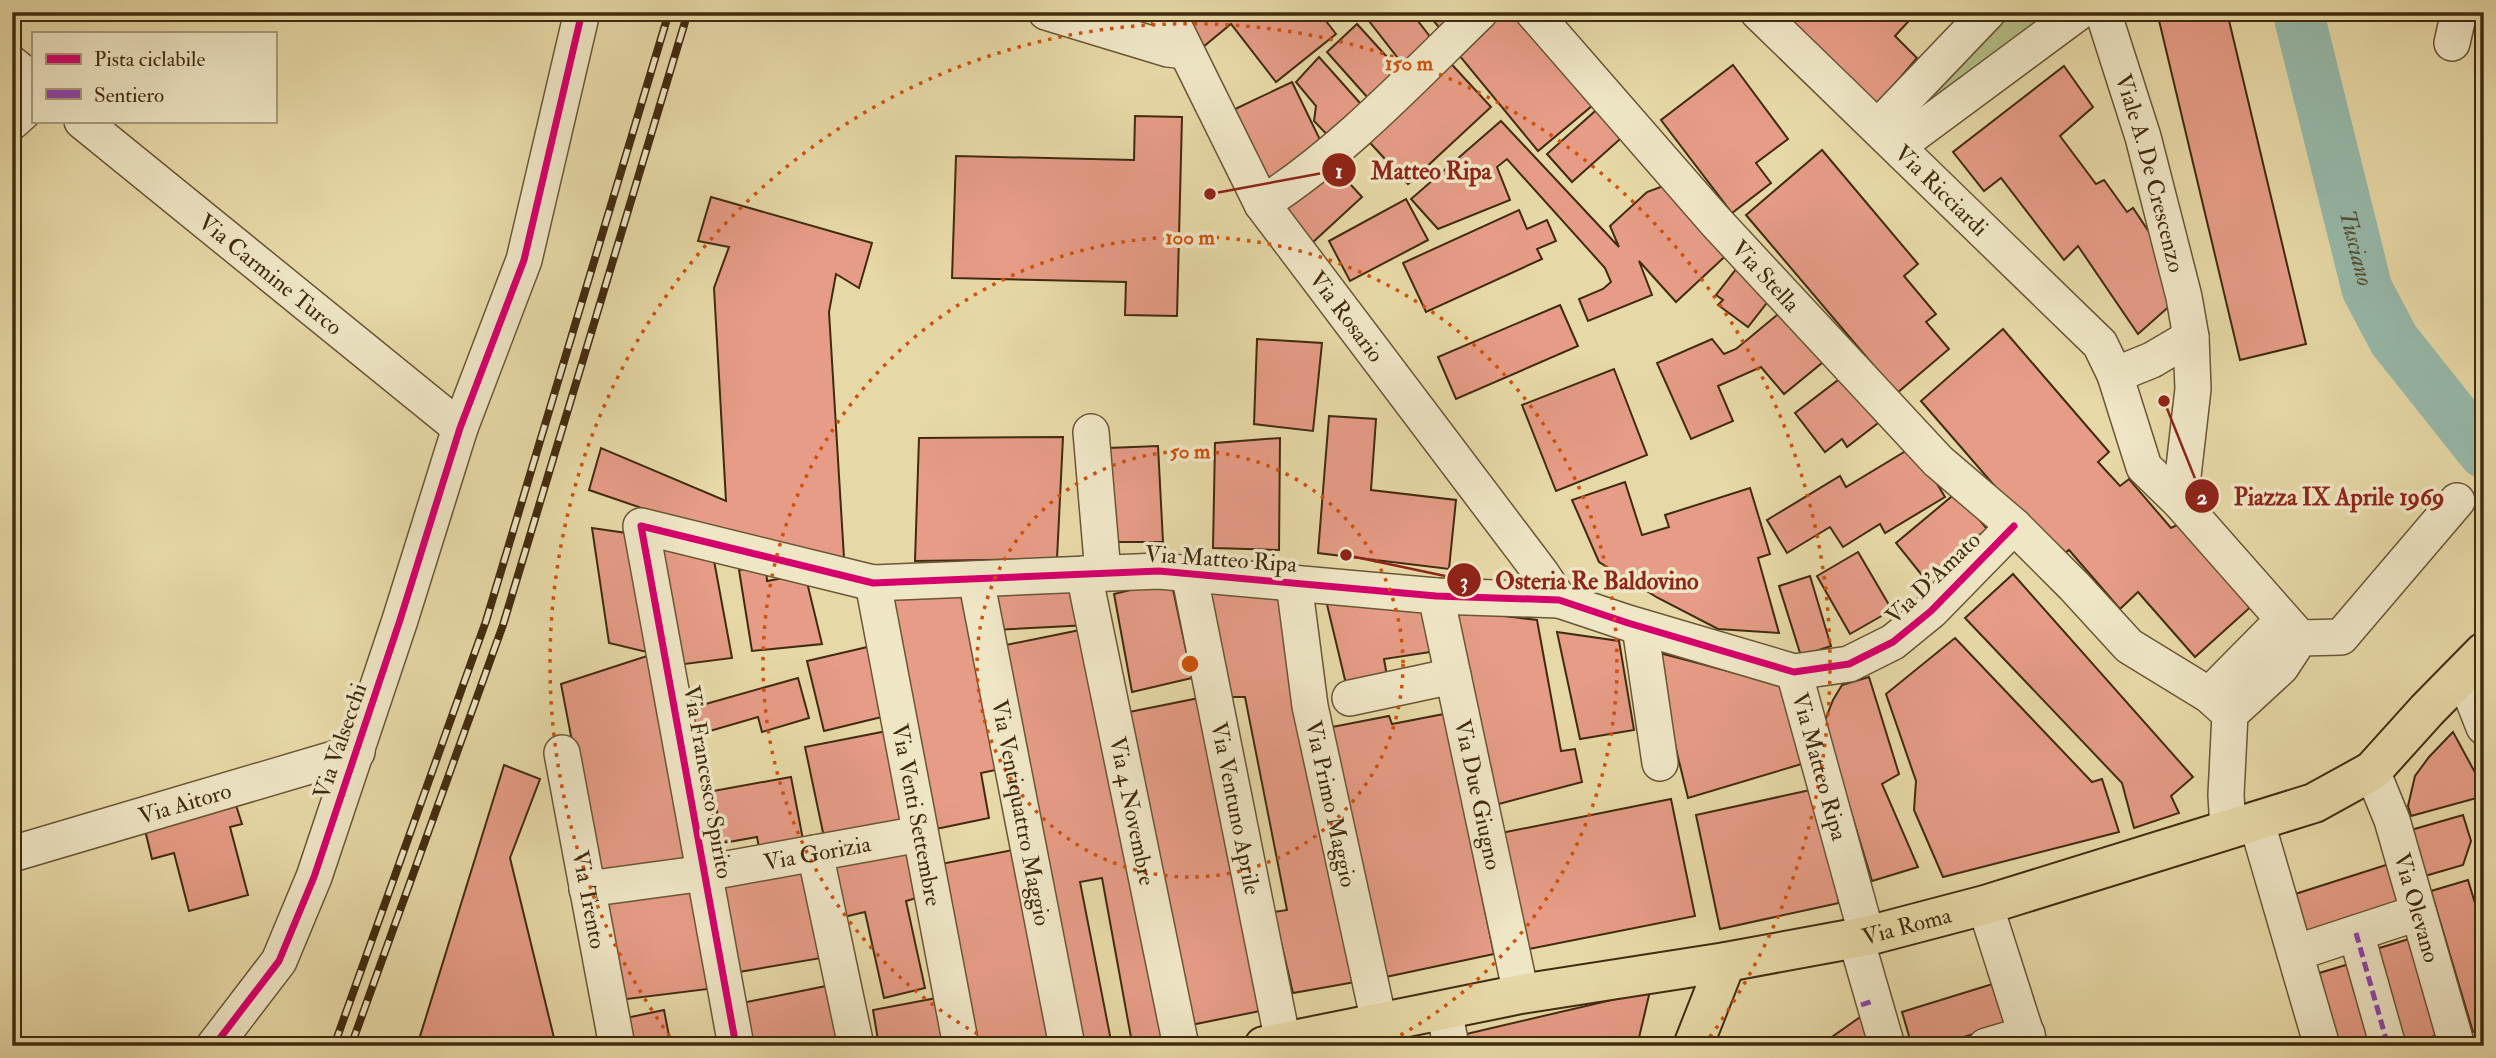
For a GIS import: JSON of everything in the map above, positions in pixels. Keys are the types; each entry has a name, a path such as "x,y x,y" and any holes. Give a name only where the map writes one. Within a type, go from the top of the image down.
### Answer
{"main road":[{"name":"Via Roma","path":"1273,1044 1379,1022 1447,1028 1521,994 1726,962 1861,937 1985,905 2236,815 2314,803 2372,771 2473,663"},
{"path":"1693,1046 1726,962"}],"street":[{"name":"Via Valsecchi","path":"214,1046 279,961 314,877 357,752 460,428 524,260 582,12"},
{"path":"1046,12 1168,49 1185,51"},
{"name":"Via Rosario","path":"1167,12 1262,204 1559,600"},
{"path":"1262,204 1298,181 1379,109 1480,12"},
{"name":"Via Stella","path":"1533,12 1716,222 1938,461 2014,526 2129,646 2219,705"},
{"name":"Via Ricciardi","path":"1758,12 2100,344 2115,374 2144,467 2180,502 2282,618"},
{"path":"1888,137 1988,12"},
{"path":"1888,137 2078,12"},
{"name":"Viale A. De Crescenzo","path":"2103,12 2143,137 2184,297 2191,337 2193,389 2180,502"},
{"path":"12,64 32,80"},
{"path":"12,122 32,104"},
{"name":"Via Carmine Turco","path":"83,122 460,428"},
{"path":"2115,374 2152,360 2191,337"},
{"name":"Via 4 Novembre","path":"1091,432 1093,573 1181,1046"},
{"path":"2322,1046 2295,953 2236,815 2219,705 2281,667 2282,618 2341,636 2457,500"},
{"name":"Via Matteo Ripa","path":"641,526 873,583 1159,570 1436,596 1559,600 1794,672 1861,937 1867,1003 1887,1046"},
{"name":"Via Francesco Spirito","path":"641,526 736,1046"},
{"name":"Via D'Amato","path":"1794,672 1849,664 1893,642 1931,611 2014,526"},
{"name":"Via Ventuno Aprile","path":"1189,573 1273,1044"},
{"name":"Via Ventiquattro Maggio","path":"976,579 1067,1046"},
{"name":"Via Venti Settembre","path":"873,583 961,1046"},
{"name":"Via Primo Maggio","path":"1294,583 1310,706 1379,1022"},
{"name":"Via Due Giugno","path":"1436,596 1521,994"},
{"path":"1640,627 1660,763"},
{"path":"2473,663 2484,727"},
{"path":"1350,698 1453,676"},
{"name":"Via Aitoro","path":"12,854 357,752"},
{"name":"Via Trento","path":"562,753 617,1046"},
{"name":"Via Olevano","path":"2372,771 2392,820 2457,1043"},
{"name":"Via Gorizia","path":"587,889 705,873 920,834"},
{"path":"815,853 856,1046"},
{"path":"1985,905 2028,1040 1986,1046"},
{"path":"2295,953 2417,913"},
{"path":"2356,933 2388,1046"}],"green space":[{"path":"2012,12 2060,12 1924,113 1915,104"}],"building":[{"path":"1084,12 1144,12 1146,18 1135,28"},
{"path":"1178,12 1319,12 1336,34 1276,82 1231,24 1203,47"},
{"path":"1362,12 1411,12 1438,47 1408,71"},
{"path":"1426,12 1469,12 1444,33"},
{"path":"1486,12 1528,12 1599,100 1538,151 1449,43"},
{"path":"1783,12 1917,12 1895,36 1917,58 1877,105"},
{"path":"2157,12 2227,12 2306,344 2240,360"},
{"path":"1357,24 1407,79 1376,107 1327,52"},
{"path":"1444,56 1491,107 1408,184 1361,133"},
{"path":"1319,57 1368,112 1334,142 1314,121 1316,106 1296,82"},
{"path":"1733,65 1788,139 1756,163 1771,183 1732,213 1661,120"},
{"path":"2064,66 2093,107 2060,136 2096,184 2104,180 2127,212 2133,208 2161,250 2173,303 2138,334 2078,246 2064,260 2001,178 1984,191 1953,152"},
{"path":"1292,82 1324,148 1270,191 1233,110"},
{"path":"1603,104 1628,132 1572,182 1547,154"},
{"path":"1135,116 1182,117 1177,316 1125,315 1126,282 952,278 956,156 1134,160"},
{"path":"1501,121 1619,247 1610,226 1647,192 1674,182 1734,248 1676,302 1639,261 1652,295 1588,321 1579,299 1603,289 1611,282 1605,268 1507,159 1497,167 1510,200 1438,229 1411,199"},
{"path":"1822,150 1918,264 1904,276 1936,314 1926,322 1949,349 1897,393 1746,215"},
{"path":"1328,160 1362,197 1312,243 1278,206"},
{"path":"711,197 872,243 859,288 836,274 829,312 844,558 700,528 589,490 601,448 726,501 714,288 729,247 698,241"},
{"path":"1406,199 1428,240 1350,281 1329,241"},
{"path":"1519,210 1527,229 1547,220 1556,241 1537,249 1542,259 1426,312 1403,263"},
{"path":"1737,268 1773,295 1748,327 1718,305 1723,300 1716,295"},
{"path":"1560,305 1578,346 1456,399 1438,357"},
{"path":"1789,305 1828,358 1784,394 1761,367 1718,386 1733,421 1691,439 1657,363 1712,339 1724,354 1736,349"},
{"path":"2003,329 2109,452 2098,462 2120,486 2129,479 2171,528 2183,522 2255,603 2195,657 2138,592 2120,609 2069,550 2058,559 1921,401"},
{"path":"1257,339 1322,343 1313,431 1254,424"},
{"path":"1614,369 1647,455 1556,491 1522,405"},
{"path":"1846,374 1882,420 1847,447 1842,439 1825,452 1795,413"},
{"path":"1329,416 1376,419 1371,490 1456,500 1449,569 1318,553"},
{"path":"1063,437 1057,559 915,561 919,438"},
{"path":"1280,438 1279,550 1213,548 1215,443"},
{"path":"1158,446 1163,542 1112,542 1108,448"},
{"path":"1914,446 1945,497 1885,533 1880,524 1843,547 1830,527 1787,553 1767,520 1840,476 1846,487"},
{"path":"1625,482 1642,535 1669,527 1665,515 1750,488 1770,554 1758,558 1779,633 1718,629 1658,598 1599,562 1572,500"},
{"path":"1957,492 1987,529 1925,579 1896,543"},
{"path":"592,528 633,534 651,653 609,643"},
{"path":"658,542 713,555 732,658 677,665"},
{"path":"1858,552 1892,610 1850,634 1817,576"},
{"path":"766,566 767,581 805,574 822,644 752,651 739,570"},
{"path":"2013,574 2193,777 2171,796 2179,813 2134,828 2122,783 1965,618"},
{"path":"1810,576 1831,646 1801,656 1779,586"},
{"path":"1171,580 1192,678 1132,692 1114,594"},
{"path":"1078,583 1089,625 994,630 991,588"},
{"path":"1208,584 1290,586 1361,981 1293,993 1274,912 1287,910 1245,697 1229,697"},
{"path":"971,587 1005,768 981,773 989,818 931,830 884,592"},
{"path":"1324,592 1425,604 1437,651 1384,659 1387,676 1346,684"},
{"path":"1449,609 1537,620 1561,751 1575,749 1582,782 1495,805"},
{"path":"1090,628 1173,1034 1132,1043 1102,878 1080,882 1112,1046 1074,1046 1001,646"},
{"path":"1557,632 1619,641 1634,730 1580,739"},
{"path":"1955,638 2092,782 2102,779 2119,832 1943,877 1914,810 1916,781 1886,694"},
{"path":"876,645 890,715 824,731 807,661"},
{"path":"1652,651 1789,687 1805,763 1688,798"},
{"path":"653,654 696,868 599,882 561,684"},
{"path":"1869,677 1899,774 1882,784 1918,867 1872,881 1824,723 1842,685"},
{"path":"798,678 809,718 762,732 758,717 696,735 688,709"},
{"path":"1204,697 1265,1010 1191,1025 1129,712"},
{"path":"1444,714 1494,954 1381,978 1332,727 1389,716 1392,724"},
{"path":"887,731 906,826 825,842 805,747"},
{"path":"2453,732 2484,789 2484,796 2411,816 2408,806 2415,776"},
{"path":"504,765 540,779 510,858 556,1046 417,1046"},
{"path":"791,777 804,845 760,853 757,837 723,843 713,791"},
{"path":"1815,789 1839,903 1720,929 1696,815"},
{"path":"1671,799 1695,916 1524,950 1501,833"},
{"path":"235,802 242,824 230,827 248,895 189,911 174,853 152,859 144,826"},
{"path":"2463,815 2471,841 2463,865 2425,876 2411,830"},
{"path":"909,844 920,897 906,901 925,988 884,998 865,912 835,919 823,863"},
{"path":"1018,849 1057,1046 978,1046 941,864"},
{"path":"2389,864 2402,906 2301,938 2289,896"},
{"path":"812,865 827,957 733,973 718,881"},
{"path":"2468,880 2484,933 2484,1029 2473,1032 2431,891"},
{"path":"696,883 716,988 619,1000 603,899"},
{"path":"2409,939 2438,1035 2405,1045 2376,949"},
{"path":"2349,964 2373,1046 2338,1046 2316,974"},
{"path":"1999,982 2011,1022 1936,1046 1912,1046 1902,1012"},
{"path":"836,984 848,1046 750,1046 742,1003"},
{"path":"1650,991 1637,1046 1464,1046 1462,1035"},
{"path":"942,997 950,1046 879,1046 873,1010"},
{"path":"664,1010 671,1046 632,1046 626,1018"},
{"path":"1863,1015 1873,1046 1819,1046"},
{"path":"1440,1038 1442,1046 1406,1046"}],"waterway":[{"name":"Tusciano","path":"2298,12 2367,289 2394,340 2484,453"}],"railway":[{"path":"334,1046 486,621 669,12"},
{"path":"351,1046 503,625 688,12"}],"marked path":[{"path":"2356,933 2388,1046"},
{"path":"1861,1005 1873,1001"}],"cycle path":[{"path":"214,1046 279,961 314,877 400,620 460,428 524,260 582,12"},
{"path":"736,1046 641,526 873,583 1159,571 1436,596 1559,600 1794,672 1849,664 1893,642 1931,611 2014,526"}],"place":[{"name":"Matteo Ripa","path":"1210,194"},
{"name":"Piazza IX Aprile 1969","path":"2164,401"},
{"name":"Osteria Re Baldovino","path":"1346,555"}]}
